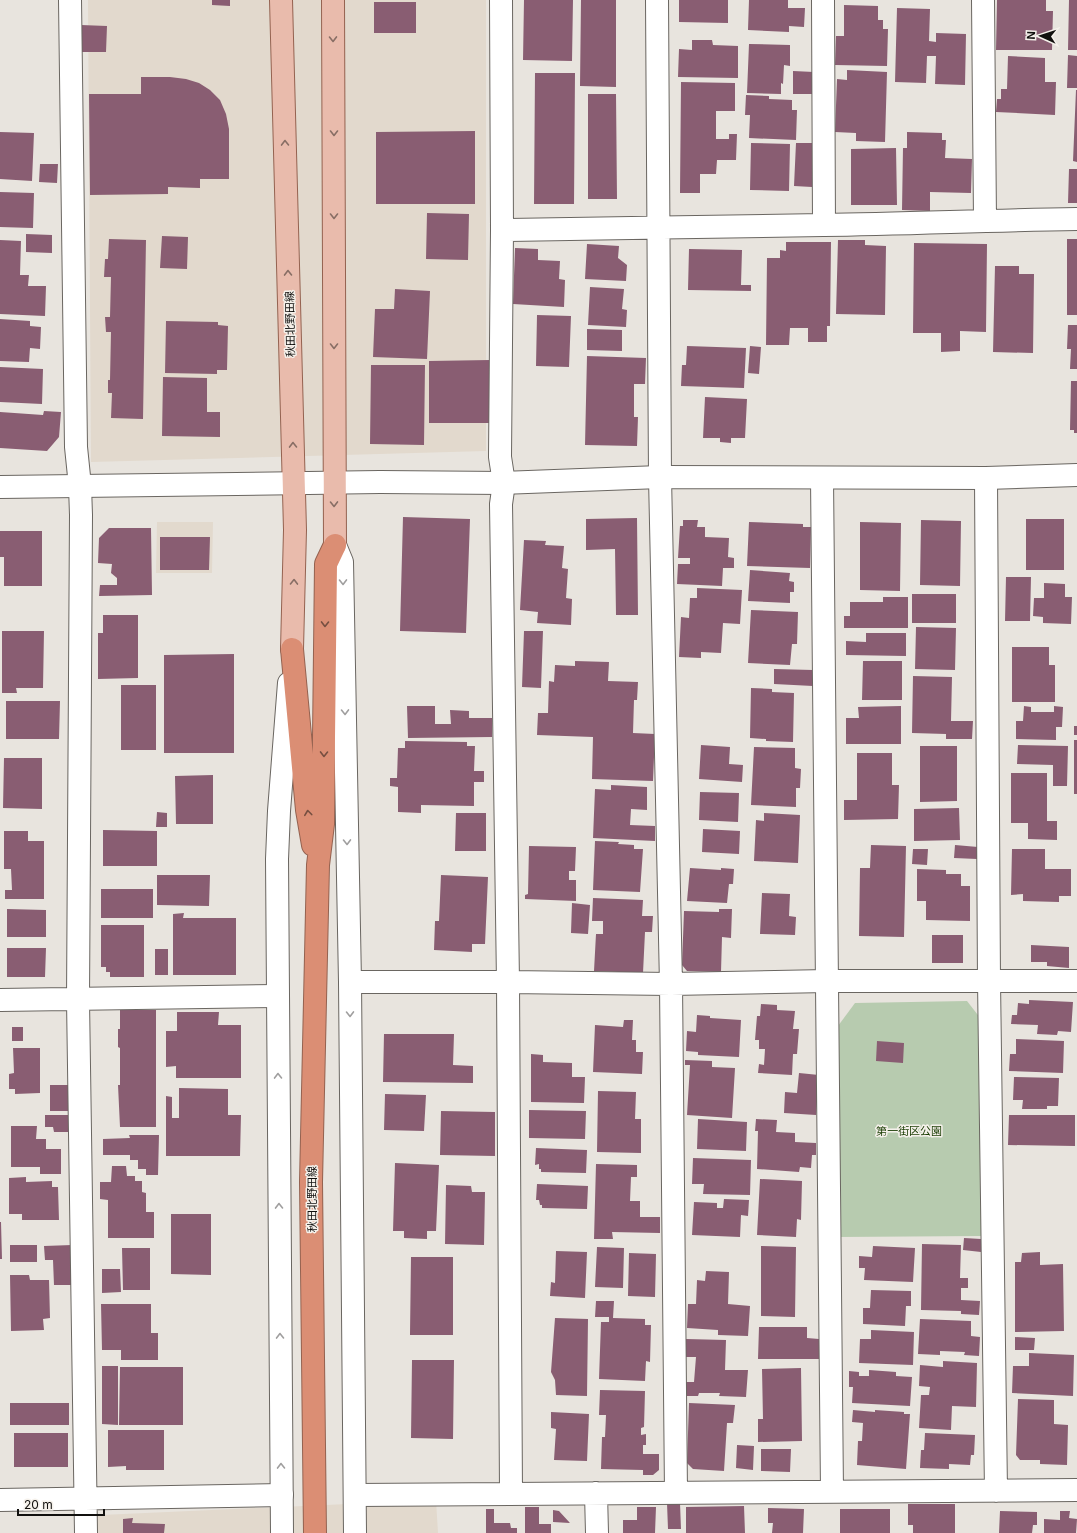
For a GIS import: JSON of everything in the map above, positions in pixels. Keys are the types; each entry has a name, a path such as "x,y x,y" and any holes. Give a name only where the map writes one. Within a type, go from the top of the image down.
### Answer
{"highway":[{"path":"318,865 323,824 326,564 335,545"},
{"path":"292,649 310,834 318,865"},
{"name":"秋田北野田線","path":"315,1533 311,1182 318,865"}],"main road":[{"name":"秋田北野田線","path":"281,0 295,530 292,649"},
{"path":"333,0 335,545"}],"street":[{"path":"70,0 76,447 80,486 78,1000 86,1533"},
{"path":"501,0 502,230 500,457 504,483 501,504 508,982 512,1493"},
{"path":"657,0 660,477 671,984 676,1493"},
{"path":"823,0 824,225"},
{"path":"983,0 984,220"},
{"path":"502,230 1077,219"},
{"path":"0,487 334,483 504,483 660,477 986,478 1077,475"},
{"path":"822,478 832,1492"},
{"path":"986,478 989,981 996,1490"},
{"path":"335,545 342,562 350,982 356,1495 355,1533"},
{"path":"282,1533 277,859 279,811 292,649"},
{"path":"350,982 671,984 827,981 1077,981"},
{"path":"0,1000 277,996"},
{"path":"356,1495 1077,1490"},
{"path":"596,1493 597,1533"},
{"path":"0,1500 282,1495"}],"shaded area":[{"path":"88,0 486,0 486,451 91,462"},
{"path":"157,522 213,522 212,573 156,573"},
{"path":"436,1500 438,1533 79,1533 79,1516"}],"green space":[{"name":"第一街区公園","path":"967,1001 981,1019 982,1236 837,1237 838,1026 855,1003"}],"building":[{"path":"212,0 230,0 230,6 212,5"},
{"path":"524,0 573,0 572,61 523,60"},
{"path":"581,0 616,0 616,87 580,86"},
{"path":"679,0 728,0 728,23 679,22"},
{"path":"749,0 788,0 788,8 805,8 804,27 789,26 789,32 748,30"},
{"path":"997,0 1046,0 1046,11 1053,11 1052,50 996,50"},
{"path":"1069,0 1077,0 1077,50 1068,50"},
{"path":"374,2 416,2 416,33 374,33"},
{"path":"844,5 878,6 878,20 883,20 883,29 888,29 887,66 835,65 836,36 844,36"},
{"path":"897,8 930,9 929,41 936,42 936,33 966,34 965,85 935,84 936,56 927,56 926,83 895,82"},
{"path":"81,25 107,26 106,52 81,52"},
{"path":"692,40 712,40 713,45 738,46 738,78 678,77 679,49 692,50"},
{"path":"749,44 790,45 790,66 784,65 781,94 747,93"},
{"path":"1068,55 1077,56 1077,88 1067,88"},
{"path":"1008,56 1045,58 1045,82 1056,82 1055,115 996,112 997,99 1001,99 1001,89 1007,89"},
{"path":"847,70 887,72 885,142 856,141 856,133 835,132 837,79 847,80"},
{"path":"793,71 814,72 814,94 793,94"},
{"path":"535,73 575,73 574,204 534,204"},
{"path":"141,77 170,77 186,79 199,83 210,90 220,100 226,114 229,129 229,179 200,179 200,188 168,187 168,194 90,195 89,94 141,94"},
{"path":"681,82 735,83 735,111 716,111 716,139 729,139 729,134 737,134 736,160 717,160 716,174 700,174 700,193 680,193"},
{"path":"1077,90 1077,162 1073,161"},
{"path":"588,94 616,94 617,199 588,199"},
{"path":"746,95 769,96 769,99 792,100 792,110 797,110 796,140 749,138 750,115 745,115"},
{"path":"475,131 475,204 376,204 376,132"},
{"path":"0,132 34,133 32,181 0,179"},
{"path":"907,132 942,133 942,140 946,140 945,158 972,159 971,193 930,192 930,211 902,210 903,148 907,148"},
{"path":"751,143 790,144 789,191 750,190"},
{"path":"796,143 812,143 812,187 794,186"},
{"path":"896,148 897,205 851,205 851,149"},
{"path":"40,164 58,164 57,183 39,182"},
{"path":"1069,169 1077,169 1077,203 1068,203"},
{"path":"0,192 34,193 33,228 0,227"},
{"path":"427,213 469,214 468,260 426,259"},
{"path":"26,234 52,235 52,253 26,252"},
{"path":"162,236 188,237 187,269 160,268"},
{"path":"109,239 146,240 143,419 111,418 112,393 108,393 108,380 110,380 111,332 106,332 105,317 110,317 111,277 104,277 105,259 108,259"},
{"path":"1067,239 1077,239 1077,315 1067,315"},
{"path":"0,240 21,241 20,275 29,275 28,286 46,286 45,316 0,314"},
{"path":"838,240 865,240 865,245 886,246 885,315 836,314"},
{"path":"786,242 831,242 830,326 827,326 827,342 808,342 808,328 790,328 789,345 766,345 767,258 780,258 780,250 786,251"},
{"path":"914,243 987,244 986,332 960,331 960,351 941,352 941,333 913,333"},
{"path":"587,244 619,246 618,258 627,265 626,281 585,279"},
{"path":"515,248 538,249 538,260 560,261 559,279 565,280 564,307 513,304"},
{"path":"689,249 742,250 741,285 751,285 751,291 688,290"},
{"path":"995,266 1019,266 1019,274 1034,274 1033,353 993,352"},
{"path":"590,287 624,289 622,309 627,310 626,327 588,325"},
{"path":"395,289 430,291 427,359 373,357 375,309 394,309"},
{"path":"537,315 571,316 569,367 536,366"},
{"path":"0,319 30,321 30,326 41,327 40,349 30,348 29,362 0,361"},
{"path":"166,321 218,322 218,325 228,326 227,370 217,370 217,374 165,373"},
{"path":"1068,325 1077,325 1077,369 1070,369 1071,349 1067,349"},
{"path":"587,329 622,330 622,351 587,350"},
{"path":"687,346 746,348 744,388 681,386 682,365 686,365"},
{"path":"750,346 761,347 759,374 748,373"},
{"path":"587,356 646,358 645,384 634,384 634,417 638,417 637,446 585,445"},
{"path":"490,360 490,423 429,423 429,361"},
{"path":"371,365 425,365 424,445 370,444"},
{"path":"0,367 43,369 42,404 0,402"},
{"path":"163,377 207,378 207,412 220,412 220,437 162,436"},
{"path":"1071,381 1077,381 1077,433 1074,433 1074,430 1070,430"},
{"path":"705,397 747,399 745,438 731,438 731,443 720,442 720,438 703,438"},
{"path":"44,411 61,412 59,437 47,451 0,448 0,412 43,415"},
{"path":"403,517 470,519 466,633 400,631"},
{"path":"637,518 638,615 616,615 615,549 586,550 586,519"},
{"path":"1026,519 1064,519 1064,570 1026,570"},
{"path":"683,520 698,520 697,527 705,527 705,537 729,538 728,557 734,558 734,568 723,568 722,586 677,584 678,564 690,564 690,558 678,558 680,526 683,526"},
{"path":"921,520 961,521 960,586 920,585"},
{"path":"749,522 803,524 803,527 811,527 810,568 747,566"},
{"path":"860,522 901,523 900,591 860,590"},
{"path":"109,528 151,528 152,595 99,596 100,585 117,585 117,578 111,573 112,564 98,563 99,538"},
{"path":"0,531 42,531 42,586 4,586 4,557 0,557"},
{"path":"160,537 210,537 209,570 160,570"},
{"path":"524,540 546,541 545,545 564,546 562,568 568,569 566,598 572,599 571,625 537,623 538,612 520,610"},
{"path":"750,570 790,573 789,581 794,582 794,592 790,592 790,603 748,601"},
{"path":"1006,577 1031,577 1030,621 1005,621"},
{"path":"1044,583 1065,584 1065,597 1072,597 1071,624 1043,623 1043,617 1033,616 1034,598 1044,598"},
{"path":"697,588 742,590 740,624 723,623 721,653 701,652 701,658 679,657 681,617 689,618 690,598 697,598"},
{"path":"912,594 956,594 956,623 912,623"},
{"path":"883,597 908,597 908,628 844,628 844,616 850,616 850,602 883,602"},
{"path":"751,610 798,612 797,644 792,644 790,665 748,663"},
{"path":"103,615 138,615 138,678 98,679 98,633 103,633"},
{"path":"916,627 956,628 955,670 915,669"},
{"path":"2,631 44,631 43,688 16,688 17,693 2,693"},
{"path":"524,631 543,631 541,688 522,687"},
{"path":"866,633 906,633 906,656 846,655 846,641 866,642"},
{"path":"1012,647 1049,647 1049,665 1055,665 1055,702 1012,702"},
{"path":"234,654 234,753 164,753 164,655"},
{"path":"575,661 609,662 608,681 638,682 637,700 634,700 633,733 655,734 653,781 592,779 593,737 537,735 538,713 548,713 549,681 554,682 555,665 575,666"},
{"path":"863,661 902,661 902,700 862,700"},
{"path":"774,669 813,670 813,686 774,684"},
{"path":"913,676 952,677 951,721 973,721 972,739 946,739 946,734 912,733"},
{"path":"121,685 156,685 156,750 121,750"},
{"path":"751,688 772,689 772,692 794,693 793,742 766,741 766,739 750,738"},
{"path":"6,701 60,701 59,739 6,739"},
{"path":"407,706 435,706 435,724 451,724 450,710 469,711 469,718 492,718 492,737 408,738"},
{"path":"901,706 901,744 846,744 846,718 859,718 858,707"},
{"path":"1024,706 1031,707 1031,712 1054,712 1054,706 1063,707 1062,727 1056,727 1056,740 1016,739 1016,721 1023,721"},
{"path":"1074,726 1077,726 1077,735 1074,735"},
{"path":"1074,740 1077,740 1077,794 1074,794"},
{"path":"405,741 467,742 467,746 475,746 474,771 484,771 484,782 474,782 474,806 421,805 421,813 398,812 398,787 390,786 390,778 397,778 398,748 405,748"},
{"path":"701,745 730,747 729,764 743,765 742,782 699,779"},
{"path":"1018,745 1068,746 1067,786 1053,786 1053,765 1017,764"},
{"path":"920,746 957,746 957,801 920,802"},
{"path":"754,747 795,748 795,768 801,769 800,788 796,788 796,807 751,805"},
{"path":"857,753 892,753 892,785 899,785 898,819 844,820 844,800 857,800"},
{"path":"4,758 42,758 42,809 3,808"},
{"path":"1011,773 1047,773 1047,821 1057,821 1057,840 1028,839 1028,823 1011,823"},
{"path":"213,775 213,824 176,824 175,776"},
{"path":"611,785 647,787 647,810 631,809 630,825 655,826 655,841 593,838 595,789 611,790"},
{"path":"700,792 739,793 738,822 699,820"},
{"path":"959,808 960,840 914,841 914,809"},
{"path":"157,812 167,813 167,827 156,827"},
{"path":"456,813 486,813 486,851 455,851"},
{"path":"764,813 800,815 798,863 754,861 756,820 764,821"},
{"path":"703,829 740,831 739,854 702,852"},
{"path":"103,830 157,831 157,866 103,866"},
{"path":"4,831 28,831 28,841 44,841 44,899 5,899 5,890 12,890 11,869 4,869"},
{"path":"595,841 619,842 618,844 634,845 634,849 643,849 640,892 593,890"},
{"path":"871,845 906,846 904,937 859,936 860,868 870,868"},
{"path":"955,845 978,847 977,859 954,858"},
{"path":"529,846 576,847 575,871 569,871 569,880 576,880 576,901 525,899 525,895 528,894"},
{"path":"913,849 928,849 927,865 912,864"},
{"path":"1012,849 1045,849 1045,869 1071,869 1071,896 1059,896 1059,902 1023,901 1023,894 1011,895"},
{"path":"690,868 721,870 721,868 734,869 733,884 729,884 727,903 687,901"},
{"path":"917,869 946,870 946,874 961,874 961,886 970,886 970,921 926,920 926,901 917,901"},
{"path":"157,875 210,875 209,906 157,905"},
{"path":"441,875 488,877 485,944 472,944 472,952 434,950 435,921 439,921"},
{"path":"101,889 153,889 153,918 101,918"},
{"path":"762,893 790,894 789,916 796,917 795,935 760,934"},
{"path":"593,898 643,900 642,916 653,916 652,932 645,932 643,973 594,971 596,934 603,934 603,921 592,921"},
{"path":"572,903 590,905 588,934 571,933"},
{"path":"7,909 46,910 46,937 7,937"},
{"path":"719,909 732,909 731,938 722,937 721,972 687,971 682,965 684,911 719,912"},
{"path":"184,913 183,918 236,918 236,975 173,975 173,914"},
{"path":"101,925 144,925 144,977 110,977 110,972 106,972 106,967 101,967"},
{"path":"932,935 963,935 963,963 932,963"},
{"path":"1031,945 1069,947 1069,968 1047,966 1047,962 1031,962"},
{"path":"7,948 46,948 45,977 7,977"},
{"path":"155,949 168,949 168,975 155,975"},
{"path":"1029,1000 1073,1002 1071,1032 1058,1031 1057,1035 1037,1034 1038,1025 1011,1024 1012,1015 1017,1015 1018,1003 1029,1004"},
{"path":"761,1004 777,1005 777,1010 795,1011 793,1029 799,1029 797,1054 793,1054 792,1075 758,1073 759,1064 764,1065 765,1049 759,1049 759,1040 755,1040 757,1016 760,1016"},
{"path":"120,1010 156,1010 156,1127 120,1127 118,1085 120,1085 120,1048 118,1047 118,1029 120,1029"},
{"path":"177,1012 219,1012 218,1025 241,1025 241,1078 176,1078 176,1066 166,1067 166,1031 177,1031"},
{"path":"697,1015 710,1016 710,1018 741,1020 739,1057 698,1055 698,1052 686,1051 687,1031 696,1032"},
{"path":"624,1020 633,1020 632,1040 636,1040 636,1052 643,1052 642,1074 593,1072 595,1025 623,1027"},
{"path":"12,1027 23,1027 23,1041 12,1041"},
{"path":"384,1034 454,1034 453,1065 473,1066 473,1083 383,1082"},
{"path":"1016,1039 1064,1041 1063,1073 1009,1071 1010,1054 1016,1054"},
{"path":"877,1041 904,1043 903,1063 876,1061"},
{"path":"13,1048 40,1048 40,1093 15,1094 15,1089 9,1089 9,1074 14,1073"},
{"path":"531,1054 543,1055 543,1062 572,1063 572,1077 585,1077 584,1103 531,1102"},
{"path":"685,1060 712,1061 712,1067 735,1068 732,1118 687,1115 690,1065 685,1065"},
{"path":"799,1073 819,1075 816,1115 784,1113 785,1092 797,1093"},
{"path":"1014,1077 1059,1078 1058,1106 1047,1106 1047,1109 1022,1109 1023,1100 1013,1100"},
{"path":"50,1085 72,1085 72,1111 50,1111"},
{"path":"179,1088 228,1089 228,1115 241,1115 240,1156 166,1156 166,1096 172,1097 172,1118 179,1118"},
{"path":"598,1091 636,1092 635,1119 641,1119 641,1153 597,1152"},
{"path":"385,1094 426,1095 424,1131 384,1130"},
{"path":"529,1110 586,1111 585,1139 529,1138"},
{"path":"441,1111 495,1112 495,1156 440,1155"},
{"path":"45,1115 72,1115 72,1132 54,1132 53,1127 45,1127"},
{"path":"1009,1115 1075,1115 1075,1146 1008,1145"},
{"path":"698,1119 747,1122 746,1151 697,1149"},
{"path":"756,1119 777,1120 776,1132 795,1133 795,1142 816,1143 816,1155 812,1155 811,1168 800,1167 799,1172 757,1169 758,1131 755,1131"},
{"path":"11,1126 37,1126 36,1139 46,1139 46,1149 61,1149 61,1174 40,1174 40,1167 11,1167"},
{"path":"129,1135 159,1135 158,1175 146,1175 146,1169 138,1169 138,1160 130,1160 130,1155 103,1155 103,1139 130,1138"},
{"path":"536,1148 587,1150 586,1173 541,1172 541,1169 539,1169 539,1164 535,1165"},
{"path":"693,1158 751,1160 750,1195 703,1194 704,1184 692,1184"},
{"path":"395,1163 439,1165 436,1231 427,1231 427,1239 404,1238 404,1231 393,1231"},
{"path":"596,1164 637,1165 637,1177 631,1177 630,1201 640,1201 640,1217 660,1217 660,1233 612,1232 613,1239 594,1239"},
{"path":"112,1166 126,1166 127,1176 135,1176 135,1181 142,1181 142,1192 146,1193 146,1212 154,1212 154,1238 108,1238 108,1200 100,1199 100,1182 111,1182"},
{"path":"26,1177 26,1182 52,1181 52,1187 58,1187 59,1220 22,1220 22,1214 9,1214 9,1178"},
{"path":"760,1179 802,1181 801,1220 797,1219 796,1237 757,1235"},
{"path":"537,1184 588,1186 587,1209 542,1208 539,1200 536,1200"},
{"path":"446,1185 471,1186 472,1192 485,1192 484,1245 445,1244"},
{"path":"724,1199 749,1200 748,1216 741,1215 740,1237 692,1235 694,1202 717,1203 717,1208 723,1208"},
{"path":"171,1214 211,1214 211,1275 171,1274"},
{"path":"1,1222 2,1259 0,1259"},
{"path":"964,1238 981,1239 981,1252 963,1250"},
{"path":"922,1244 961,1245 960,1278 968,1278 968,1288 961,1288 961,1300 980,1301 979,1315 961,1314 961,1311 921,1310"},
{"path":"10,1245 37,1245 37,1262 10,1262"},
{"path":"72,1245 72,1285 54,1285 53,1260 45,1260 44,1246"},
{"path":"761,1246 796,1247 795,1317 761,1316"},
{"path":"873,1246 915,1248 913,1282 864,1280 865,1268 859,1268 859,1256 872,1257"},
{"path":"597,1247 624,1248 623,1288 595,1287"},
{"path":"122,1248 150,1248 150,1290 123,1290"},
{"path":"556,1251 587,1252 585,1298 550,1296 551,1282 555,1283"},
{"path":"1040,1252 1040,1265 1063,1264 1064,1331 1015,1332 1015,1262 1021,1262 1022,1253"},
{"path":"629,1253 656,1254 655,1297 628,1296"},
{"path":"411,1257 453,1257 453,1335 410,1335"},
{"path":"102,1269 120,1269 121,1292 102,1293"},
{"path":"706,1271 729,1272 728,1304 750,1306 748,1336 718,1335 718,1330 687,1328 688,1304 696,1304 697,1280 705,1281"},
{"path":"10,1275 29,1275 30,1280 49,1280 50,1318 43,1319 44,1330 11,1331"},
{"path":"871,1290 911,1291 911,1306 906,1306 905,1326 863,1324 863,1308 870,1308"},
{"path":"596,1301 614,1301 613,1318 645,1319 645,1325 651,1325 650,1362 646,1361 645,1381 599,1379 601,1322 609,1322 609,1317 595,1317"},
{"path":"101,1304 151,1304 151,1333 158,1333 158,1360 121,1360 121,1350 102,1350"},
{"path":"555,1318 588,1319 587,1396 556,1395 555,1380 551,1372"},
{"path":"920,1319 971,1321 971,1336 980,1337 979,1356 964,1355 965,1352 940,1351 940,1355 918,1354"},
{"path":"759,1327 807,1327 807,1338 819,1339 819,1359 758,1359"},
{"path":"871,1330 914,1332 913,1365 859,1363 860,1339 871,1339"},
{"path":"1015,1337 1035,1338 1034,1350 1015,1350"},
{"path":"686,1339 726,1340 725,1370 748,1370 746,1397 719,1396 720,1393 699,1393 698,1396 684,1396 685,1382 694,1382 696,1357 685,1357"},
{"path":"1029,1353 1074,1355 1073,1396 1012,1393 1013,1366 1029,1366"},
{"path":"412,1360 454,1360 453,1439 411,1438"},
{"path":"943,1361 977,1363 976,1407 952,1406 951,1430 919,1428 921,1395 929,1395 930,1387 919,1386 920,1365 943,1367"},
{"path":"102,1366 118,1366 118,1425 102,1424"},
{"path":"120,1367 183,1367 183,1425 119,1425"},
{"path":"801,1368 802,1441 758,1442 758,1419 763,1419 762,1369"},
{"path":"869,1370 896,1372 896,1376 912,1377 910,1406 852,1403 853,1387 849,1387 849,1371 859,1372 859,1376 869,1376"},
{"path":"600,1390 645,1391 644,1427 641,1428 641,1435 646,1434 646,1445 643,1445 643,1454 659,1454 659,1470 653,1475 643,1475 643,1470 601,1469 602,1437 605,1437 606,1415 599,1415"},
{"path":"1018,1399 1054,1400 1054,1424 1068,1425 1067,1465 1040,1464 1040,1460 1020,1460 1016,1455"},
{"path":"10,1403 69,1403 69,1425 10,1425"},
{"path":"689,1403 735,1405 733,1423 727,1423 724,1471 693,1469 687,1463"},
{"path":"853,1410 904,1412 904,1414 910,1414 906,1469 857,1465 858,1441 862,1441 863,1423 852,1422"},
{"path":"551,1412 589,1414 587,1461 554,1460 556,1429 551,1428"},
{"path":"108,1430 164,1430 164,1470 126,1470 126,1466 108,1467"},
{"path":"14,1433 68,1433 68,1467 14,1467"},
{"path":"925,1433 975,1435 974,1455 971,1455 970,1465 949,1464 949,1469 920,1468 921,1450 924,1450"},
{"path":"737,1445 754,1446 753,1470 736,1468"},
{"path":"761,1449 791,1449 790,1472 761,1471"},
{"path":"667,1503 680,1503 681,1529 668,1529"},
{"path":"908,1504 955,1504 955,1533 913,1533 913,1525 908,1525"},
{"path":"744,1506 745,1533 686,1533 686,1507"},
{"path":"525,1507 539,1507 539,1524 551,1524 551,1533 525,1533"},
{"path":"637,1507 656,1507 655,1533 623,1533 623,1520 637,1520"},
{"path":"768,1508 804,1509 803,1533 772,1533 773,1523 768,1523"},
{"path":"486,1509 494,1509 494,1523 510,1523 511,1528 517,1528 517,1533 486,1533"},
{"path":"840,1509 890,1509 890,1533 840,1533"},
{"path":"553,1510 559,1511 570,1523 553,1522"},
{"path":"1000,1511 1037,1512 1037,1525 1033,1525 1032,1533 999,1533"},
{"path":"1060,1511 1070,1511 1069,1518 1077,1519 1076,1533 1044,1533 1044,1519 1060,1520"},
{"path":"133,1518 132,1523 165,1524 164,1533 123,1533 123,1519"}]}
